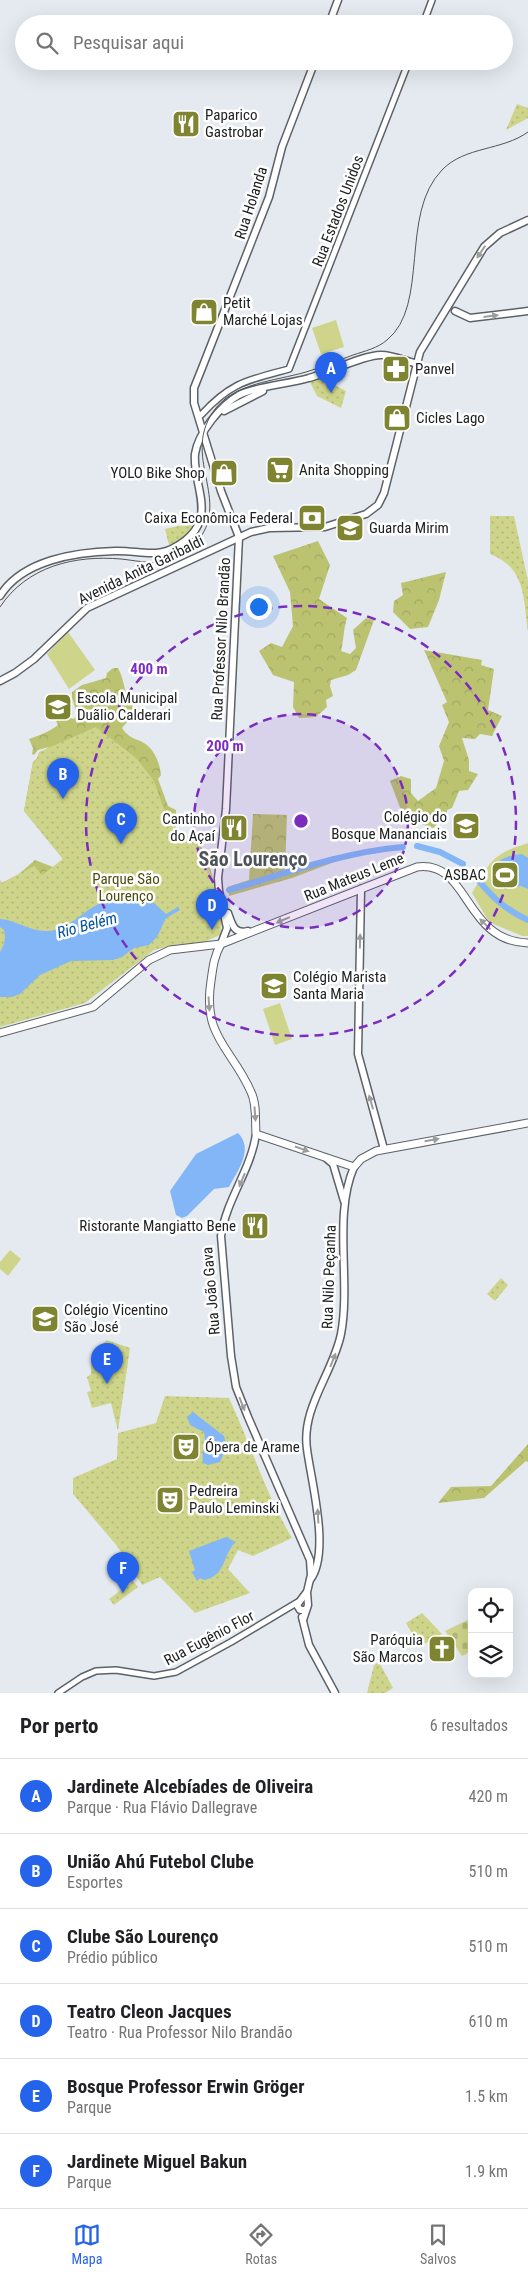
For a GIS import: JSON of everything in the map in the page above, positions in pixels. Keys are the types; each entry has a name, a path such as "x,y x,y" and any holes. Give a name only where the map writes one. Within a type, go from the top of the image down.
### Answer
{"main road":[{"path":"332,15 338,0"},
{"name":"Rua Holanda","path":"195,400 196,382 269,197 282,147 312,70"},
{"name":"Avenida Anita Garibaldi","path":"0,681 34,659 83,610 239,537 269,528 325,527 372,512 381,500 420,352 488,242 502,232 528,220"},
{"path":"453,299 455,311 470,318 528,311"},
{"name":"Avenida Anita Garibaldi","path":"418,364 446,314 455,311"},
{"path":"0,596 13,581 40,565 77,554 106,552 157,554 177,546 190,536 197,525 202,507 195,455 203,432 220,409 232,399 248,392 317,376 376,356 384,355 418,364"},
{"path":"203,432 224,411 270,388"},
{"path":"195,400 201,415 203,432"},
{"path":"195,400 203,432 239,537"},
{"name":"Rua Professor Nilo Brandão","path":"221,944 227,928 219,891 239,537"},
{"name":"Rua Professor Nilo Brandão","path":"222,862 222,893 232,926 237,932 242,933 263,929"},
{"name":"Rua Mateus Leme","path":"0,1032 93,1007 149,960 164,952 221,944 263,929 412,868 435,867 452,878 474,912 497,934 510,941 528,943"},
{"path":"361,889 358,1054 384,1149"},
{"path":"214,956 224,948 263,929"},
{"name":"Rua João Gava","path":"221,944 214,956 208,997 211,1019 217,1038 252,1094 256,1134 251,1159 224,1222 221,1236 234,1381 242,1405 306,1549 311,1565 310,1580"},
{"name":"Rua Mateus Leme","path":"164,952 208,950 213,952 214,956"},
{"path":"256,1134 354,1167 366,1155 384,1149 528,1123"},
{"path":"325,1157 333,1164 345,1207"},
{"name":"Rua Nilo Peçanha","path":"335,1693 309,1645 301,1605 310,1580 317,1568 318,1529 316,1495 307,1450 306,1429 309,1416 335,1355 341,1333 345,1207 347,1187 354,1167"}],"street":[{"path":"426,15 432,0"},
{"name":"Rua Estados Unidos","path":"201,415 218,397 241,382 289,369 405,70"},
{"name":"Rua Eugênio Flor","path":"58,1693 82,1677 96,1671 116,1670 154,1676 176,1672 285,1610 301,1605"}],"green space":[{"path":"517,104 528,108 528,118 506,130"},
{"path":"336,320 344,347 321,354 312,328"},
{"path":"321,378 346,391 341,408 317,396 310,382"},
{"path":"490,516 514,516 528,581 528,631 521,585 517,576 502,560 490,554"},
{"path":"197,522 186,537 170,549 165,529"},
{"path":"318,541 330,565 319,599 347,618 341,651 350,654 356,648 353,630 366,618 374,620 356,670 348,675 331,680 330,686 333,696 326,700 327,707 316,717 299,718 293,707 294,682 273,675 259,651 271,643 282,647 293,626 290,592 273,556"},
{"path":"446,572 439,600 428,627 410,629 393,612 394,601 403,595 401,583"},
{"path":"68,632 95,670 69,689 47,654"},
{"path":"424,650 482,660 481,665 494,669 488,710 502,716 492,736 480,734 475,739 462,738 469,760 469,771 478,774 468,790 459,791 452,808 447,810 447,816 433,828 404,818 390,781 401,776 411,779 411,793 418,801 436,788 444,761 439,746 449,722 442,705 447,702"},
{"path":"113,668 118,668 128,698 134,709 139,713 139,716 127,722 122,728 129,735 148,746 153,752 161,775 158,779 168,806 176,810 176,829 180,836 195,837 209,865 213,881 16,913 0,880 2,883 19,874 35,860 53,867 63,859 24,811 33,762 49,747 38,750 34,755 32,754 33,748 29,739 44,734 58,725 56,721 64,715 73,719 78,716 72,692 82,685 106,678 107,673"},
{"name":"Parque São Lourenço","path":"96,727 136,758 154,781 165,812 171,813 177,842 195,837 215,884 217,907 221,911 222,921 220,935 202,943 175,945 154,950 85,1003 0,1027 0,880 2,883 34,866 42,875 63,859 24,811 33,762 36,761 39,752"},
{"path":"253,814 287,815 285,870 334,856 337,861 292,878 229,896 227,887 249,880"},
{"name":"ASBAC","path":"528,843 528,936 522,936 489,922 472,893 493,860 506,851"},
{"path":"280,1003 292,1039 275,1045 263,1009"},
{"path":"10,1250 21,1259 8,1276 0,1269 0,1262"},
{"path":"501,1278 508,1285 495,1301 487,1294"},
{"path":"106,1340 130,1348 118,1431 111,1403 92,1408 87,1392 91,1391 87,1377 91,1374 91,1362"},
{"path":"165,1396 229,1398 266,1487 292,1538 253,1556 238,1550 228,1569 250,1593 195,1613 160,1577 142,1585 117,1546 73,1494 73,1478 117,1459 118,1433 156,1423"},
{"path":"528,1444 528,1462 526,1461 484,1498 438,1503 451,1487 491,1486"},
{"path":"133,1581 138,1587 114,1605 109,1599"},
{"path":"422,1613 442,1634 424,1644 422,1642 418,1644 406,1623"},
{"path":"468,1620 468,1653 462,1656 445,1631"},
{"path":"379,1662 393,1688 385,1693 367,1693 374,1665"}],"water":[{"path":"522,854 528,858 528,889 521,886 510,888 497,876 496,865 505,858"},
{"path":"132,898 154,903 166,914 178,907 180,910 166,918 157,937 149,945 134,948 122,957 113,960 71,961 40,975 20,994 12,997 0,997 0,952 5,936 4,930 0,927 0,919 12,921 35,930 55,930 67,925 103,902"},
{"path":"238,1133 243,1139 245,1153 229,1187 214,1189 187,1216 182,1218 176,1215 170,1191 196,1154"},
{"path":"193,1412 224,1436 228,1451 223,1455 220,1462 208,1465 203,1463 204,1432 190,1425 187,1417"},
{"path":"226,1537 236,1542 232,1546 221,1569 211,1578 204,1580 200,1578 197,1581 192,1572 195,1570 189,1551"}],"waterway":[{"name":"Rio Belém","path":"417,846 440,852 463,864"},
{"name":"Rio Belém","path":"229,890 337,858 403,847"},
{"name":"Rio Belém","path":"478,880 500,903 528,920"}],"railway":[{"path":"0,607 11,593 24,582 53,566 86,559 104,558 158,563 167,562 183,555 191,548 204,532 209,515 209,499 202,447 204,430 213,412 221,402 231,395 255,384 312,370 371,349 387,340 400,324 408,305 421,210 429,189 442,170 451,162 472,152 507,143 528,132"}],"place":[{"name":"Paparico Gastrobar","path":"186,124"},
{"name":"Petit Marché Lojas","path":"204,312"},
{"name":"Panvel","path":"396,369"},
{"name":"Jardinete Alcebíades de Oliveira","path":"331,393"},
{"name":"Cicles Lago","path":"397,418"},
{"name":"Anita Shopping","path":"280,470"},
{"name":"YOLO Bike Shop","path":"224,473"},
{"name":"Caixa Econômica Federal","path":"312,518"},
{"name":"Guarda Mirim","path":"350,528"},
{"name":"Escola Municipal Duãlio Calderari","path":"58,707"},
{"name":"União Ahú Futebol Clube","path":"63,799"},
{"name":"Colégio do Bosque Mananciais","path":"466,826"},
{"name":"Cantinho do Açaí","path":"234,828"},
{"name":"Clube São Lourenço","path":"121,844"},
{"name":"ASBAC","path":"505,875"},
{"name":"Teatro Cleon Jacques","path":"212,930"},
{"name":"Colégio Marista Santa Maria","path":"274,986"},
{"name":"Ristorante Mangiatto Bene","path":"255,1226"},
{"name":"Colégio Vicentino São José","path":"45,1319"},
{"name":"Bosque Professor Erwin Gröger","path":"107,1384"},
{"name":"Ópera de Arame","path":"186,1447"},
{"name":"Pedreira Paulo Leminski","path":"170,1500"},
{"name":"Jardinete Miguel Bakun","path":"123,1593"},
{"name":"Paróquia São Marcos","path":"442,1649"}],"district":[{"name":"São Lourenço","path":"253,859"}]}
